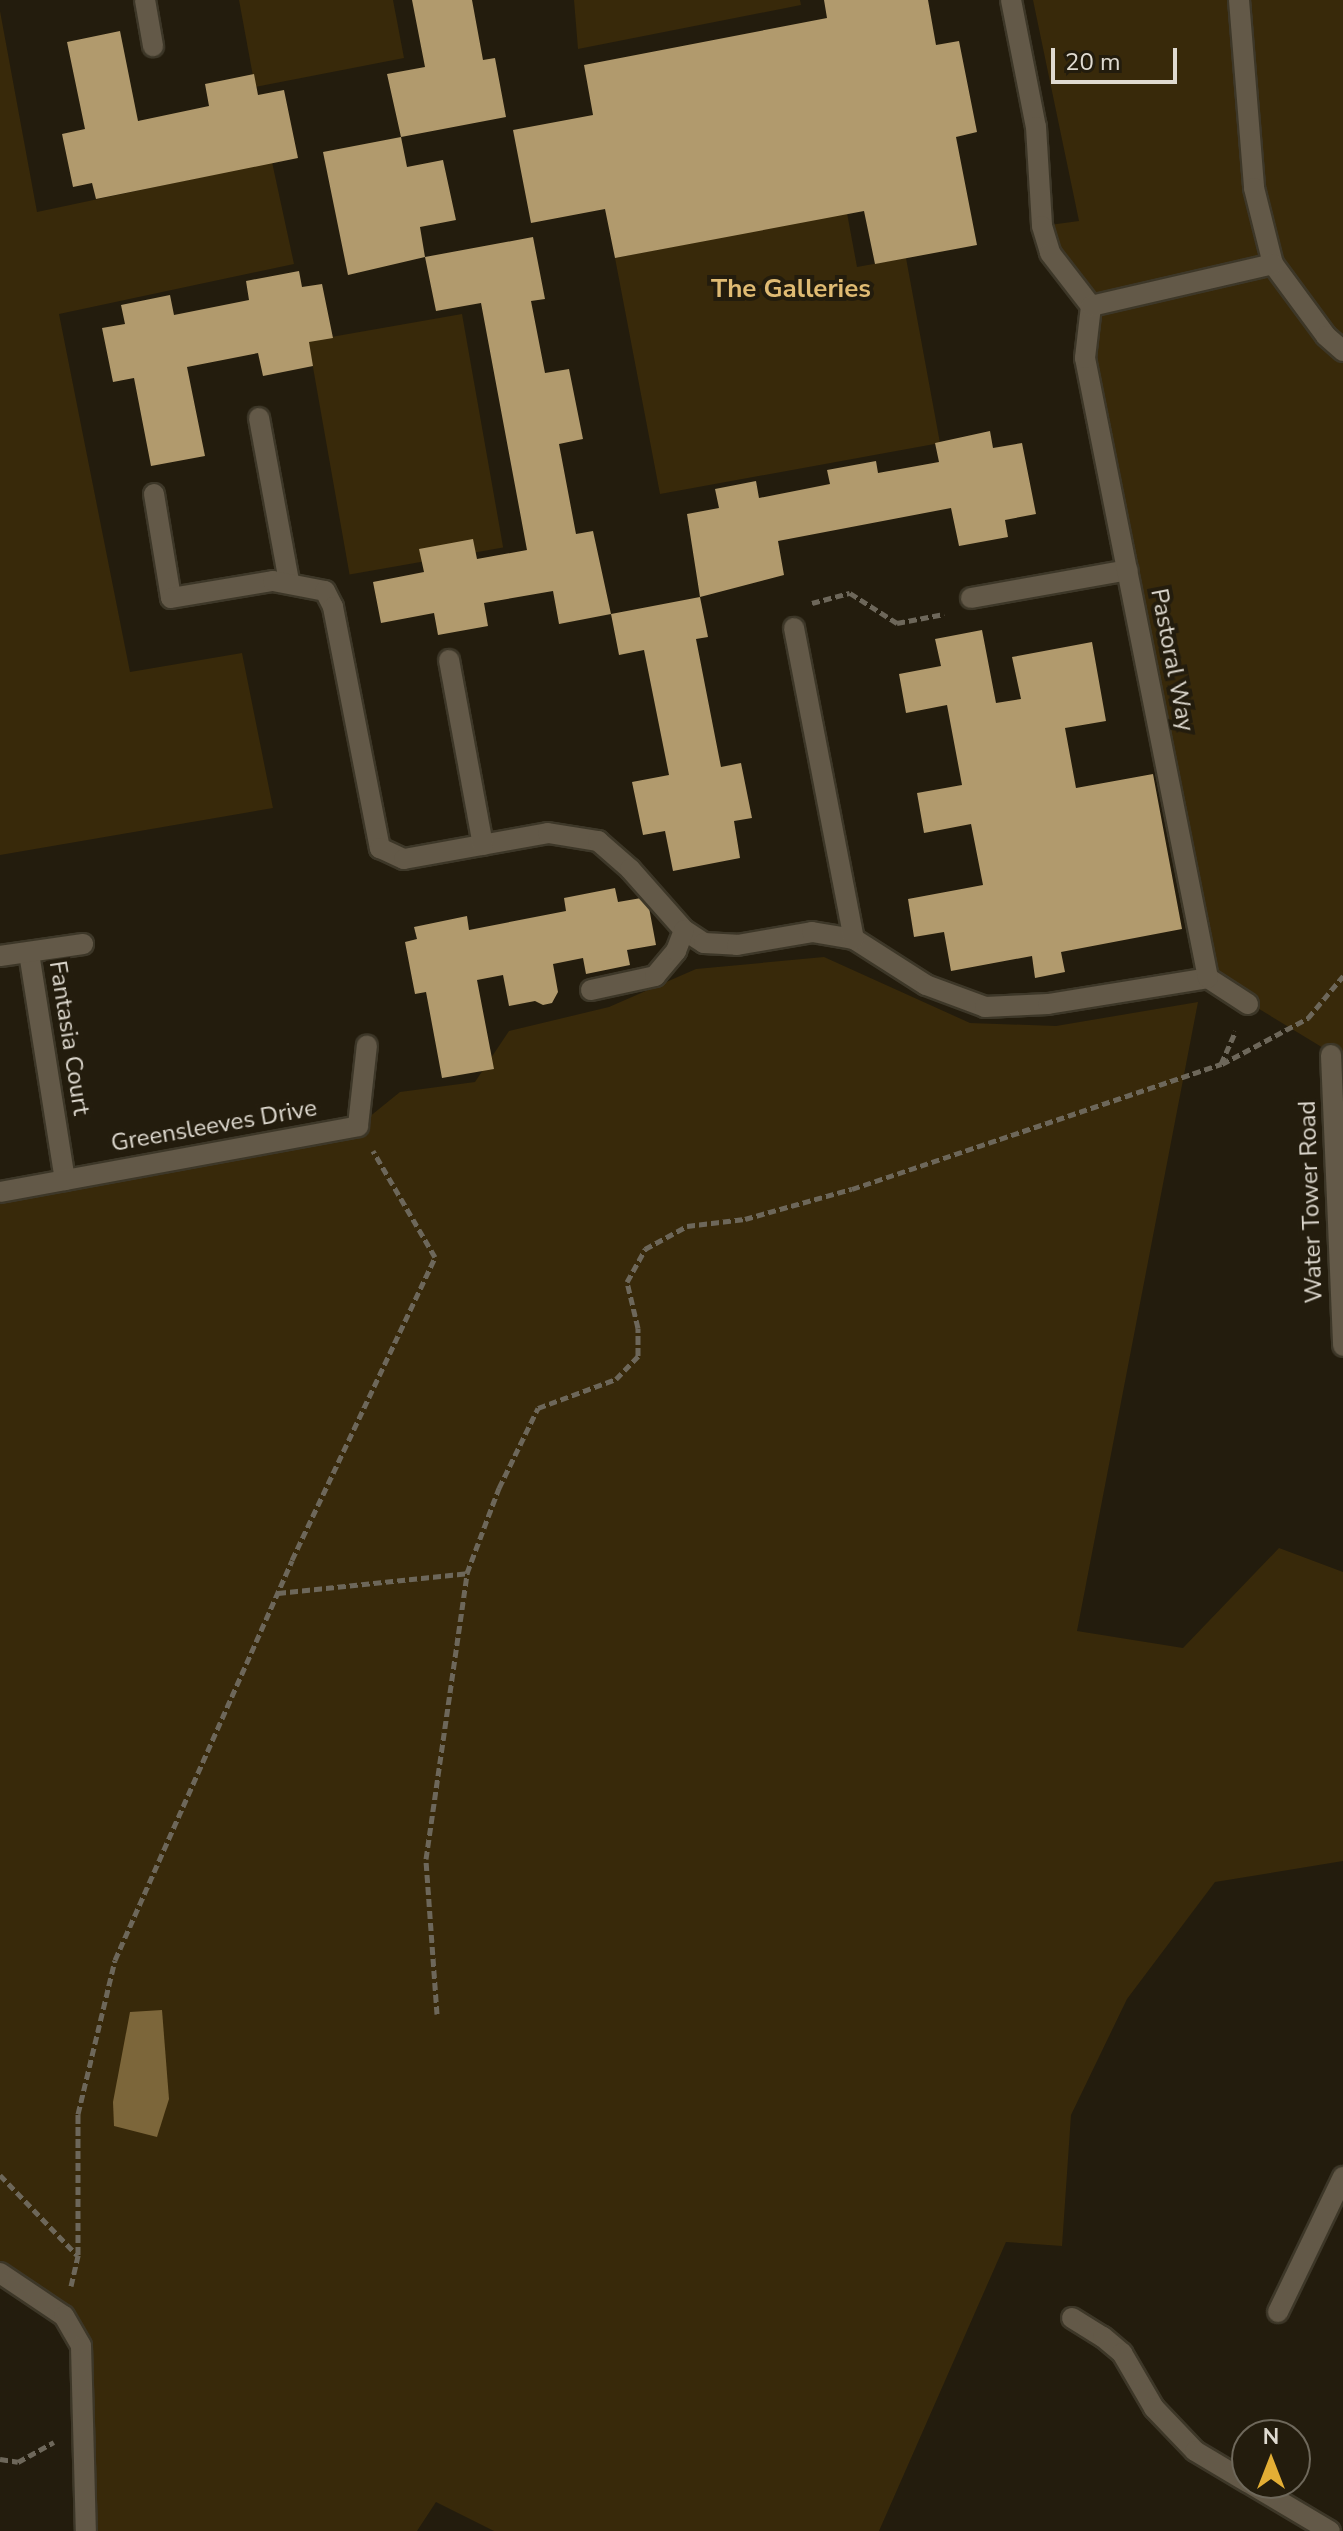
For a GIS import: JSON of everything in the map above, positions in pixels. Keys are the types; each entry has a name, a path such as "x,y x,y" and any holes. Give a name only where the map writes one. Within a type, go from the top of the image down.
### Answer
{"street":[{"path":"145,0 153,46"},
{"path":"1011,0 1036,127 1042,226 1050,253 1091,306 1273,264"},
{"path":"1239,0 1254,188 1273,264 1326,336 1343,351"},
{"name":"Pastoral Way","path":"1091,306 1085,358 1208,978"},
{"path":"259,418 289,582"},
{"path":"154,494 171,598 273,581 325,591 333,607 380,848 404,859 548,833 598,841 630,869 684,930 704,943 737,945 812,932 854,939 926,985 985,1007 1048,1004 1208,978 1248,1004"},
{"path":"971,598 1128,570"},
{"path":"794,628 854,939"},
{"path":"449,660 483,845"},
{"path":"591,990 655,976 676,951 684,930"},
{"name":"Fantasia Court","path":"0,956 83,944"},
{"name":"Fantasia Court","path":"29,953 65,1180"},
{"path":"358,1126 367,1045"},
{"name":"Water Tower Road","path":"1332,1054 1343,1346"},
{"name":"Greensleeves Drive","path":"0,1192 358,1126"},
{"path":"1278,2312 1343,2177"},
{"path":"0,2273 64,2316 81,2346 86,2531"},
{"path":"1072,2318 1122,2353 1154,2408 1195,2451 1231,2472"},
{"path":"1276,2499 1330,2531"}],"path":[{"path":"794,628 792,607 850,593 897,623 954,612 971,598"},
{"path":"437,2014 426,1859 467,1573 499,1488 538,1408 616,1379 638,1356 638,1328 627,1282 645,1249 687,1226 745,1219 852,1189 1221,1064 1308,1018 1343,976"},
{"path":"1221,1064 1248,1004"},
{"path":"0,2175 78,2255 78,2114 115,1960 277,1593 435,1257 358,1126"},
{"path":"277,1593 467,1573"},
{"path":"0,2459 18,2462 56,2441"}],"shaded area":[{"path":"239,0 393,0 404,58 255,87"},
{"path":"574,0 800,0 801,5 578,49"},
{"path":"1033,0 1343,0 1343,1060 1208,978 1085,358 1091,306 1042,226 1079,221"},
{"path":"0,11 37,212 272,162 294,264 59,314 130,672 242,653 273,808 0,855"},
{"path":"847,213 857,267 906,258 940,443 660,494 615,258"},
{"path":"462,314 503,547 350,574 308,341"},
{"path":"824,957 970,1023 1056,1026 1198,1002 1077,1631 1183,1648 1279,1548 1343,1572 1343,1861 1215,1882 1127,1999 1071,2115 1062,2246 1006,2242 879,2531 494,2531 436,2502 417,2531 86,2531 81,2346 64,2316 0,2273 0,1192 358,1126 400,1092 475,1082 509,1031 609,1007 696,969"},
{"path":"162,2010 169,2099 157,2137 114,2126 113,2102 130,2012"}],"building":[{"path":"412,0 472,0 483,60 495,58 506,117 401,137 387,74 425,67"},
{"path":"824,0 928,0 936,45 959,41 977,132 956,137 977,245 875,264 864,211 615,258 605,209 531,223 513,130 593,115 584,65 827,18"},
{"path":"120,31 138,121 209,106 205,84 254,74 258,95 284,90 298,158 96,199 92,183 73,187 62,134 85,129 67,42"},
{"path":"401,137 407,167 443,160 456,220 420,227 425,257 348,275 323,152"},
{"path":"533,237 545,299 531,301 545,373 569,369 583,439 559,444 576,534 593,531 611,614 559,624 553,591 484,603 488,626 438,635 434,613 381,623 373,582 424,572 419,549 473,539 477,559 527,550 481,303 436,311 425,257"},
{"path":"299,271 302,287 322,284 333,338 309,342 313,366 263,376 258,353 187,367 205,456 151,466 134,378 113,382 102,328 125,324 121,305 170,295 174,315 249,300 246,281"},
{"path":"990,431 993,448 1022,443 1036,514 1005,520 1008,537 959,546 951,508 778,541 784,575 700,597 687,514 719,508 715,489 756,481 759,498 830,484 827,470 876,461 878,473 939,462 935,443"},
{"path":"700,597 708,637 696,639 721,767 741,763 752,818 734,821 740,858 673,871 665,831 643,835 632,782 669,775 644,650 619,655 611,614"},
{"path":"982,630 996,703 1021,699 1012,657 1092,642 1106,721 1065,728 1076,788 1153,774 1182,929 1061,952 1065,972 1035,978 1032,956 951,971 944,932 914,937 908,899 983,885 971,824 924,833 917,793 962,785 947,705 906,713 899,674 941,666 935,639"},
{"path":"615,888 618,902 647,897 656,945 627,950 630,965 586,974 583,958 553,964 558,992 552,1003 543,1005 535,1001 509,1006 503,975 477,980 494,1069 442,1078 426,992 415,994 405,942 417,939 414,927 467,916 469,930 566,911 564,898"}],"district":[{"name":"The Galleries","path":"791,289"}]}
